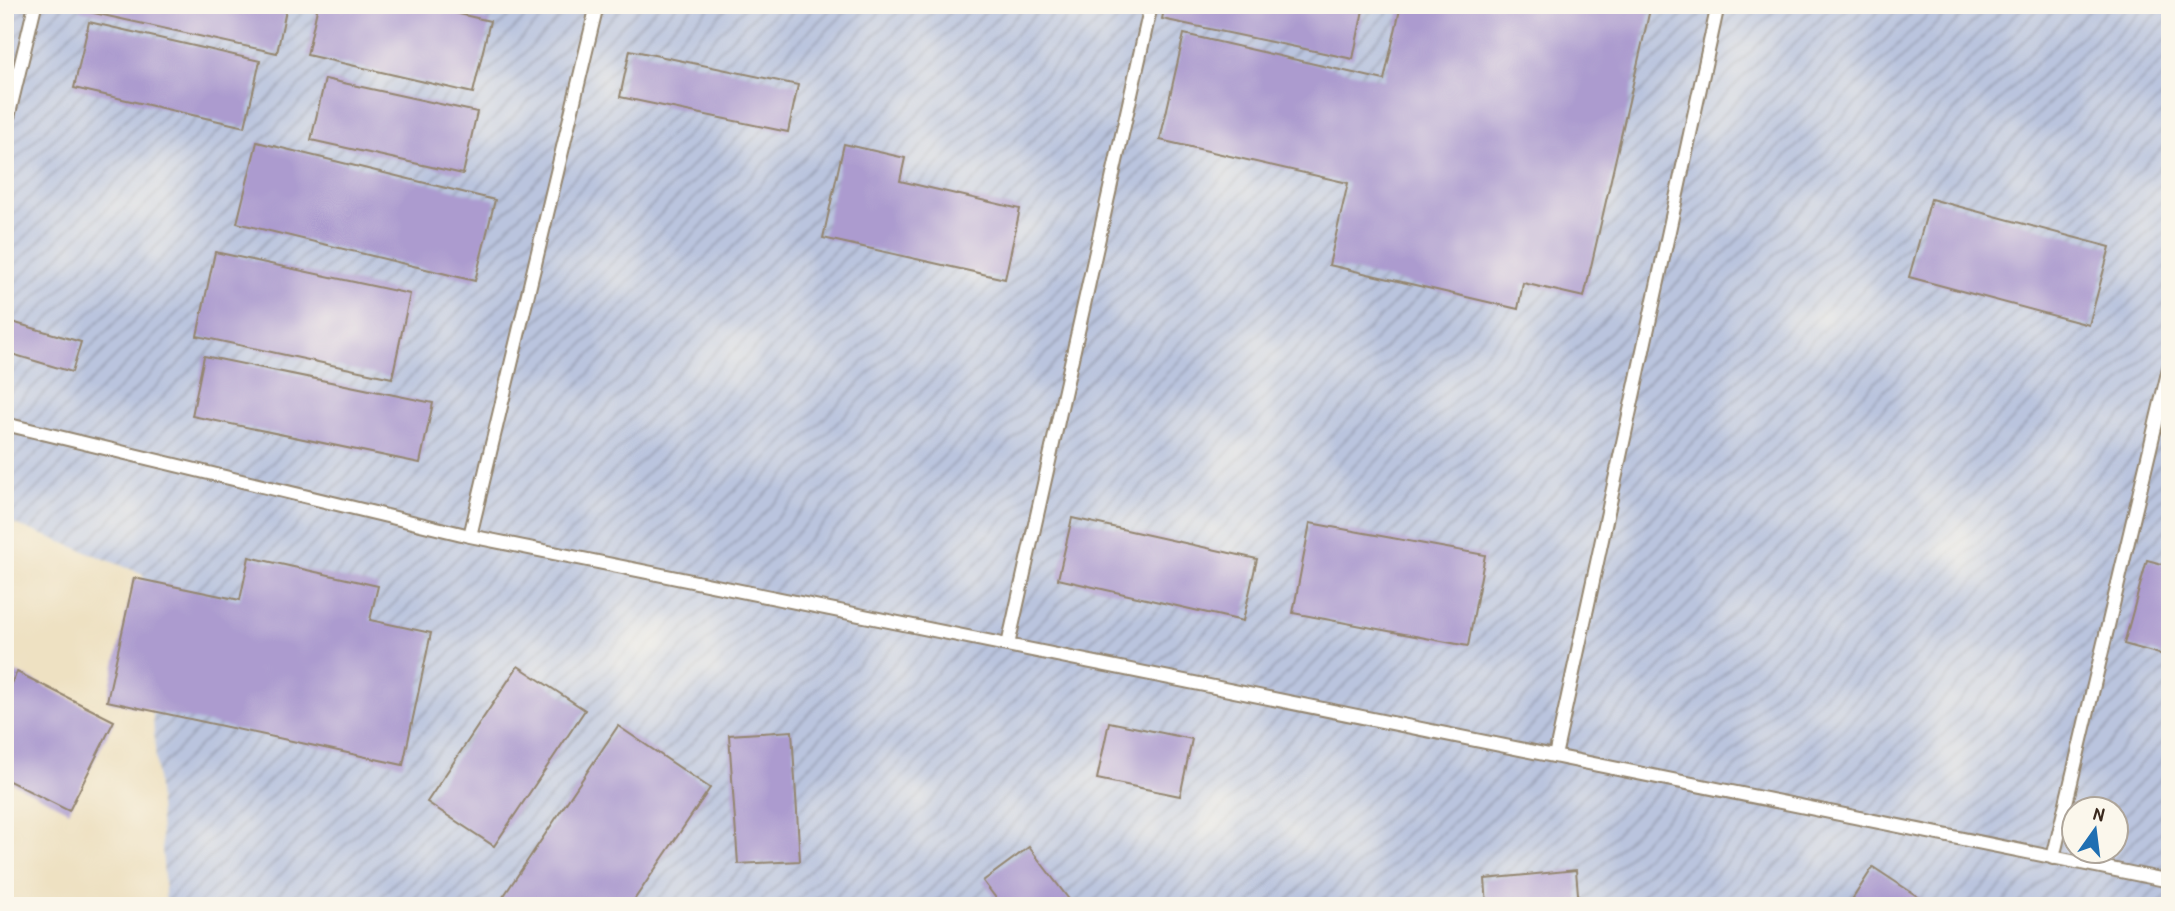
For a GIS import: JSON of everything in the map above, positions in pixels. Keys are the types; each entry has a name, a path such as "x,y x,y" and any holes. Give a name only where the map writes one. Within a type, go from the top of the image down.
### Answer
{"lane":[{"path":"5,130 35,5"},
{"path":"470,536 597,5"},
{"path":"1008,645 1151,5"},
{"path":"1555,756 1718,5"},
{"path":"2053,858 2170,364"},
{"path":"5,424 470,536 2170,881"}],"shaded area":[{"path":"5,5 2170,5 2170,906 166,906 143,574 5,520"}],"building":[{"path":"81,5 287,5 277,53 80,10"},
{"path":"318,5 420,5 490,21 473,93 307,55"},
{"path":"1165,5 1364,5 1353,59 1162,19"},
{"path":"1401,5 1651,5 1584,297 1523,283 1518,309 1329,265 1348,183 1160,140 1184,34 1384,80"},
{"path":"89,22 260,61 245,127 74,88"},
{"path":"630,50 798,85 788,132 620,97"},
{"path":"325,79 477,112 463,174 311,140"},
{"path":"257,142 495,200 475,281 237,223"},
{"path":"844,144 905,158 900,181 1020,209 1005,279 823,238"},
{"path":"1931,199 2110,247 2089,325 1909,277"},
{"path":"215,252 410,294 392,378 197,336"},
{"path":"5,320 81,342 72,372 5,352"},
{"path":"204,356 433,403 420,463 192,416"},
{"path":"1072,518 1257,559 1243,621 1058,579"},
{"path":"1310,523 1485,555 1468,646 1293,613"},
{"path":"249,557 378,586 370,620 431,633 403,765 107,701 134,578 240,600"},
{"path":"2147,560 2170,566 2170,657 2124,644"},
{"path":"518,666 585,710 494,846 427,802"},
{"path":"17,672 114,721 69,811 5,779 5,694"},
{"path":"1109,722 1192,739 1180,796 1097,779"},
{"path":"618,726 710,788 630,906 497,906"},
{"path":"792,731 800,861 738,864 729,735"},
{"path":"1029,847 1074,906 1002,906 983,881"},
{"path":"1873,867 1932,906 1848,906"},
{"path":"1576,870 1579,906 1487,906 1485,879"}]}
